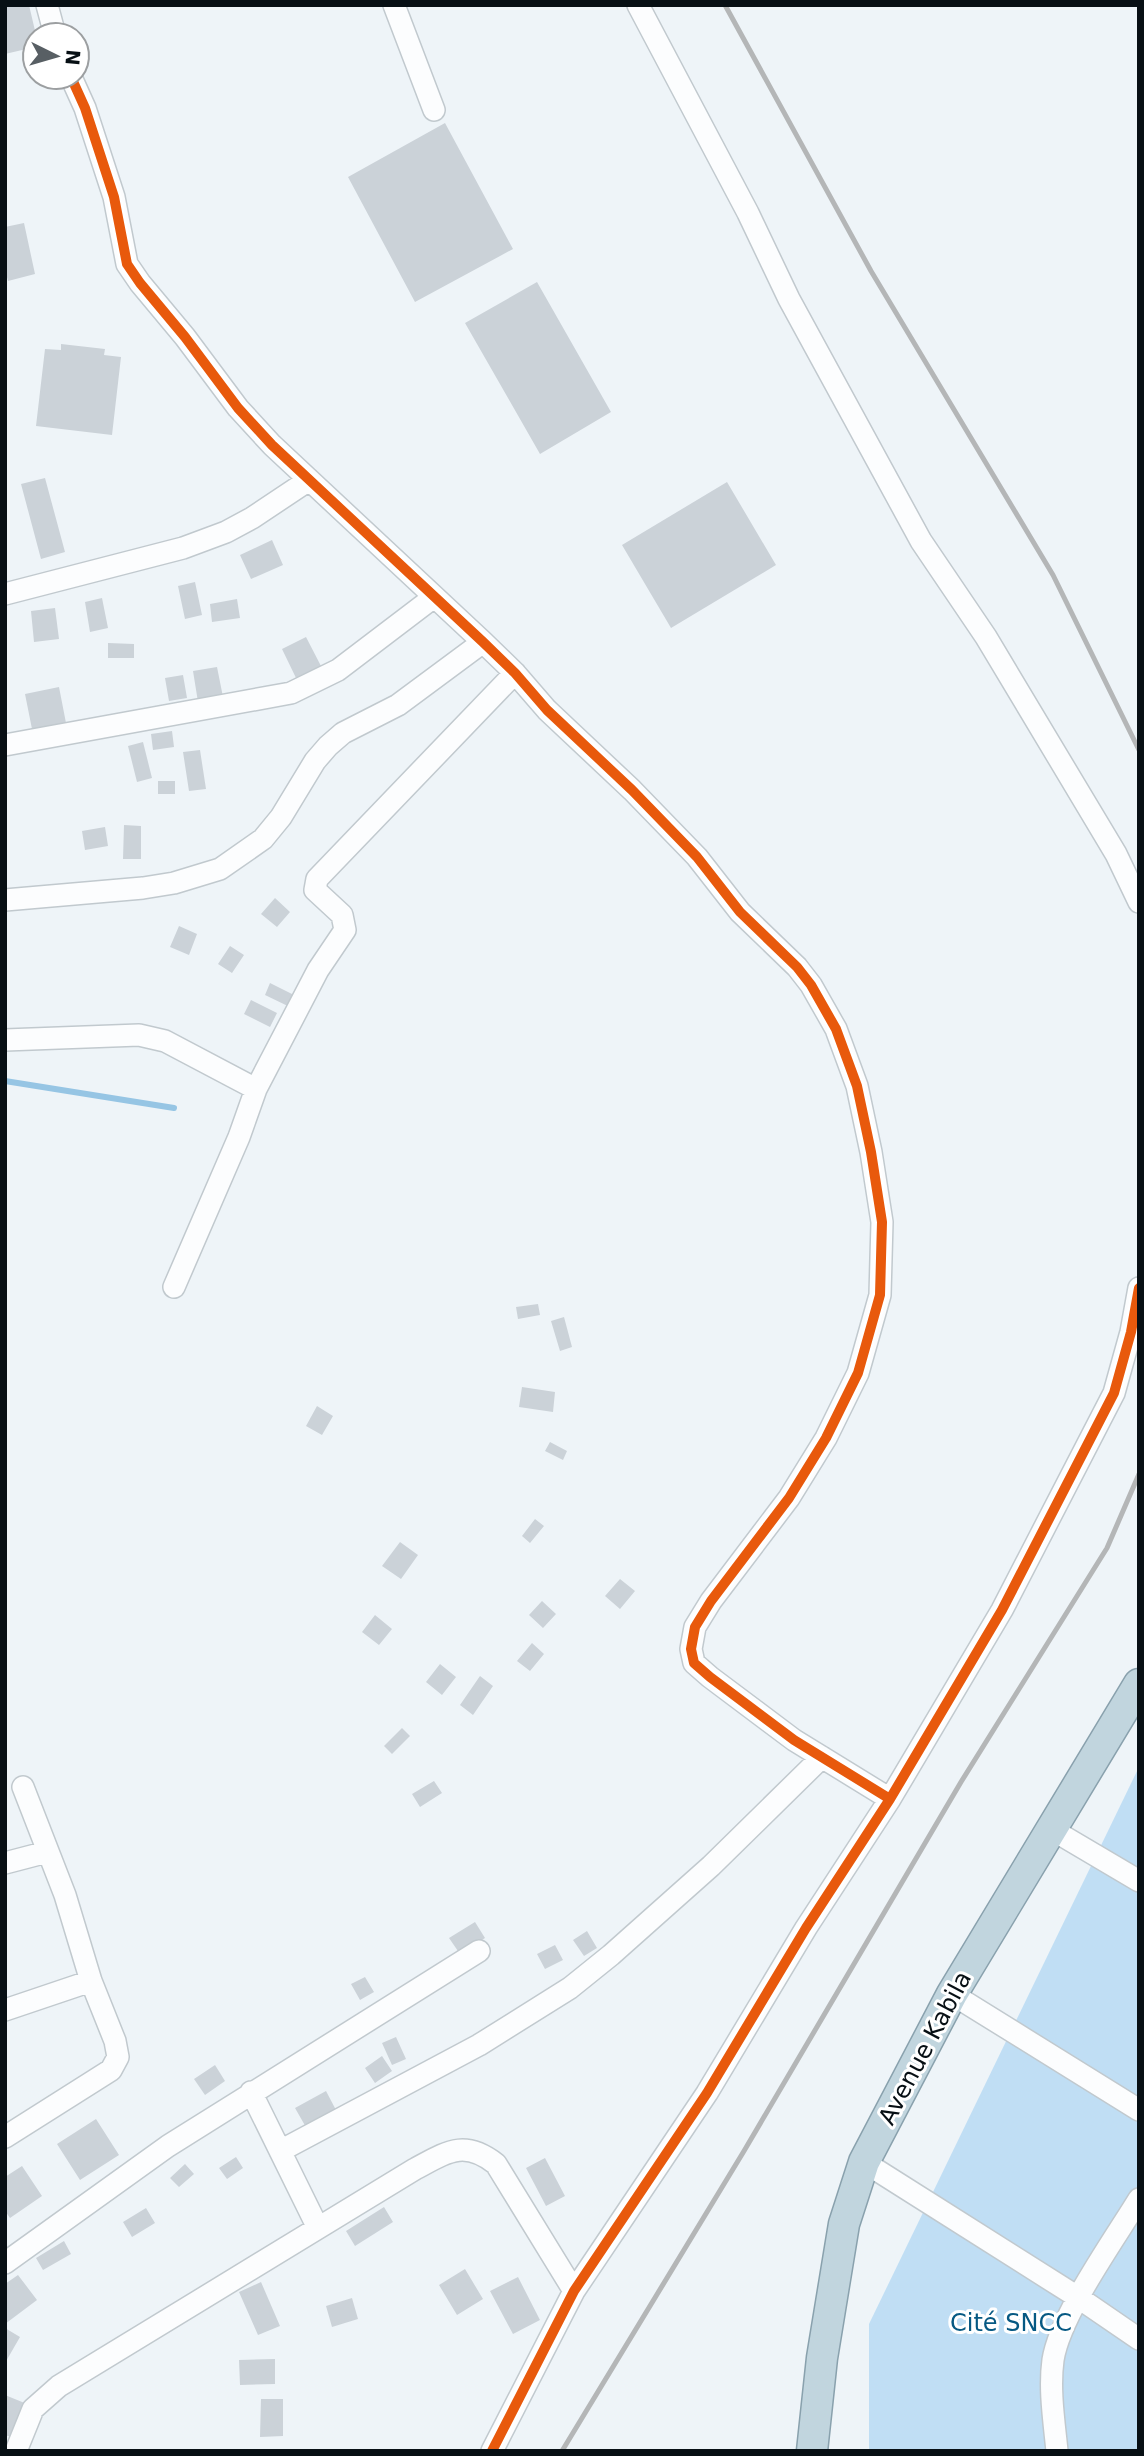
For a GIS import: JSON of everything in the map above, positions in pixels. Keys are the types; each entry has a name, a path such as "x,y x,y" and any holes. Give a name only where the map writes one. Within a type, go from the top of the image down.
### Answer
{"highway":[{"name":"Avenue Kabila","path":"813,2451 822,2358 844,2224 864,2162 952,1994 1139,1684"}],"street":[{"path":"394,5 434,110"},
{"path":"638,5 748,213 789,299 921,541 993,648 1116,854 1139,902"},
{"path":"77,91 114,197 127,264 238,408 309,480 515,673 547,710 632,790 688,848 740,912 797,967 836,1028 857,1086 871,1152 882,1222 880,1296 858,1374 826,1438 789,1498 711,1601 695,1627 691,1649 694,1663 710,1677 794,1740 890,1799"},
{"path":"5,594 183,548 252,518 309,480"},
{"path":"5,745 291,693 338,670 434,597"},
{"path":"5,900 143,888 174,883 220,869 263,839 281,817 314,761 328,746 344,733 398,705 483,642"},
{"path":"174,1287 239,1137 256,1089 318,970 345,930 342,915 315,890 317,878 515,673"},
{"path":"5,1040 139,1035 165,1041 256,1089"},
{"path":"492,2451 574,2291 707,2093 806,1928 890,1799 1002,1610 1114,1393 1131,1332 1139,1288"},
{"path":"280,2151 479,2045 570,1988 711,1866 822,1757"},
{"path":"5,2137 111,2070 115,2064 117,2050 91,1982 65,1895 23,1787"},
{"path":"1051,1829 1139,1881"},
{"path":"5,1863 47,1852"},
{"path":"5,2263 167,2146 479,1951"},
{"path":"5,2010 91,1982"},
{"path":"952,1994 1139,2110"},
{"path":"251,2092 318,2228"},
{"path":"16,2451 33,2409 59,2386 448,2151 472,2150 496,2164 574,2291"},
{"path":"864,2162 1139,2339"},
{"path":"1057,2451 1053,2417 1053,2360 1058,2338 1139,2199"}],"green space":[{"name":"Cité SNCC","path":"1139,1767 1139,2451 869,2451 869,2324"}],"building":[{"path":"5,5 29,5 33,21 21,21 21,50 5,54"},
{"path":"445,123 513,249 415,302 348,177"},
{"path":"24,223 35,274 8,281 5,269 5,227"},
{"path":"537,282 611,412 540,454 465,323"},
{"path":"61,344 105,349 104,355 121,357 112,435 36,426 45,349 61,350"},
{"path":"45,478 65,552 41,559 21,484"},
{"path":"727,482 776,565 671,628 622,545"},
{"path":"272,540 283,565 251,579 240,555"},
{"path":"195,582 202,615 185,619 178,586"},
{"path":"102,598 108,628 90,632 85,602"},
{"path":"237,599 240,618 212,622 210,604"},
{"path":"55,608 59,639 34,642 31,611"},
{"path":"306,637 322,668 297,680 282,649"},
{"path":"108,643 134,644 134,658 108,658"},
{"path":"217,667 223,697 198,702 193,671"},
{"path":"183,675 187,698 169,701 165,678"},
{"path":"59,687 66,723 32,729 25,694"},
{"path":"172,731 174,747 153,750 151,734"},
{"path":"143,742 152,778 137,782 128,746"},
{"path":"200,750 206,789 189,791 183,752"},
{"path":"158,781 175,781 175,794 158,794"},
{"path":"124,825 141,826 141,859 123,859"},
{"path":"105,827 108,846 85,850 82,831"},
{"path":"275,898 290,912 277,927 261,914"},
{"path":"179,926 197,934 189,955 170,947"},
{"path":"230,946 244,955 232,973 218,964"},
{"path":"270,983 300,998 294,1009 265,995"},
{"path":"251,1000 277,1013 270,1027 244,1014"},
{"path":"538,1304 540,1315 518,1319 516,1307"},
{"path":"564,1317 572,1347 560,1351 551,1321"},
{"path":"522,1387 555,1392 553,1412 519,1407"},
{"path":"317,1406 333,1416 322,1435 306,1426"},
{"path":"550,1442 567,1451 563,1460 545,1451"},
{"path":"535,1519 544,1526 530,1543 522,1536"},
{"path":"400,1542 418,1555 401,1579 382,1566"},
{"path":"620,1579 635,1591 620,1609 605,1596"},
{"path":"542,1601 556,1614 543,1628 529,1615"},
{"path":"375,1615 392,1629 379,1645 362,1632"},
{"path":"532,1643 544,1654 530,1671 517,1661"},
{"path":"440,1664 456,1677 442,1695 426,1682"},
{"path":"480,1676 493,1686 473,1715 460,1705"},
{"path":"402,1728 410,1736 392,1754 384,1746"},
{"path":"434,1781 442,1793 420,1807 412,1794"},
{"path":"475,1922 485,1938 460,1954 449,1938"},
{"path":"587,1931 597,1948 584,1956 573,1940"},
{"path":"555,1945 563,1960 545,1969 537,1954"},
{"path":"365,1977 374,1992 360,2000 351,1984"},
{"path":"396,2037 406,2059 392,2065 382,2043"},
{"path":"382,2056 392,2071 375,2083 365,2068"},
{"path":"215,2065 225,2081 205,2095 194,2079"},
{"path":"326,2091 337,2112 307,2129 295,2108"},
{"path":"96,2119 119,2155 80,2180 57,2144"},
{"path":"236,2157 243,2168 227,2179 219,2168"},
{"path":"545,2158 565,2196 546,2206 526,2168"},
{"path":"185,2164 194,2174 179,2187 170,2178"},
{"path":"22,2166 42,2196 10,2218 5,2211 5,2177"},
{"path":"384,2207 393,2222 355,2246 346,2231"},
{"path":"146,2208 155,2223 132,2237 123,2222"},
{"path":"64,2241 71,2254 43,2270 36,2258"},
{"path":"465,2269 483,2299 457,2315 439,2285"},
{"path":"18,2275 37,2300 5,2324 5,2284"},
{"path":"518,2277 540,2320 513,2334 490,2291"},
{"path":"261,2282 280,2326 258,2335 239,2292"},
{"path":"352,2298 358,2319 332,2327 326,2306"},
{"path":"5,2328 20,2337 5,2363"},
{"path":"275,2359 275,2384 240,2385 239,2360"},
{"path":"5,2395 27,2404 14,2438 5,2435"},
{"path":"261,2399 283,2399 283,2436 260,2437"}],"waterway":[{"path":"5,1081 174,1108"}],"railway":[{"path":"725,5 871,271 1053,575 1139,750"},
{"path":"562,2451 744,2151 961,1782 1107,1548 1139,1474"}],"cycle path":[{"path":"77,91 114,197 127,264 238,408 272,445 515,673 547,710 632,790 697,857 740,912 797,967 811,985 836,1029 857,1086 871,1152 882,1222 880,1295 858,1373 826,1438 789,1498 711,1601 695,1627 691,1649 694,1663 710,1677 794,1740 890,1799"},
{"path":"492,2451 574,2291 707,2093 806,1928 890,1799 1002,1610 1114,1393 1131,1332 1139,1288"}]}
